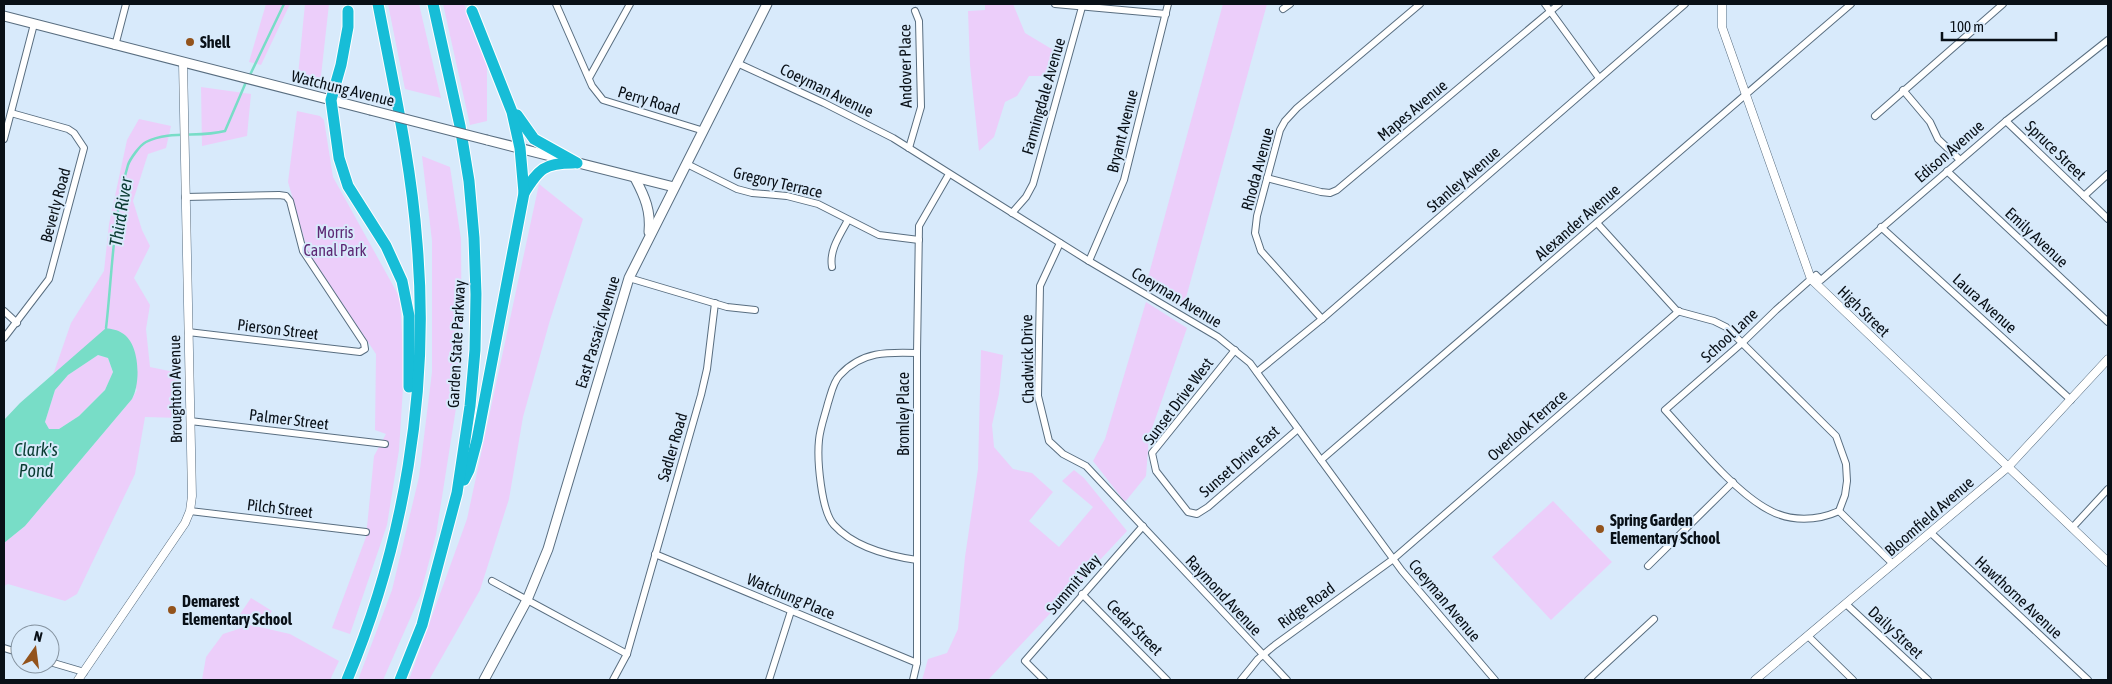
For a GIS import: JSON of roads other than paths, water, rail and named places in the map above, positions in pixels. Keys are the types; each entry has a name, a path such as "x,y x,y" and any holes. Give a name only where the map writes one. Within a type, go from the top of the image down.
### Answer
{"highway":[{"path":"347,680 370,620 386,568 399,515 409,462 419,351 420,298 417,243 410,179 378,4"},
{"name":"Garden State Parkway","path":"400,680 422,625 457,493 470,406 475,350 476,294 469,181 460,126 433,4"},
{"path":"348,6 348,27 341,65 331,100 342,171 348,186 395,264 406,298 410,338 409,462"},
{"path":"472,11 509,101 526,129 534,139 577,162"},
{"path":"457,493 469,470 475,448 524,193 520,148 509,101"},
{"path":"524,193 535,174 541,169 558,163 577,162"}],"main road":[{"name":"East Passaic Avenue","path":"484,680 527,600 554,531 629,278 767,4"},
{"name":"Watchung Avenue","path":"4,16 674,187"},
{"path":"634,178 646,199 649,211 649,232 646,244"}],"street":[{"path":"116,46 126,4"},
{"name":"Perry Road","path":"556,4 589,78 598,94 604,100 704,131"},
{"path":"589,78 630,4"},
{"path":"1055,4 1166,14"},
{"name":"Bryant Avenue","path":"1089,261 1124,180 1168,4"},
{"path":"1282,9 1290,4"},
{"name":"Rhoda Avenue","path":"1322,320 1261,251 1256,241 1257,216 1280,130 1285,120 1297,108 1420,4"},
{"path":"1545,4 1600,78"},
{"name":"Mapes Avenue","path":"1267,178 1321,192 1330,193 1337,190 1559,4"},
{"name":"Stanley Avenue","path":"1257,372 1322,320 1685,4"},
{"name":"High Street","path":"1722,4 1722,26 1811,279 2108,562"},
{"name":"Alexander Avenue","path":"1321,460 1851,4"},
{"path":"1874,116 2003,4"},
{"name":"Farmingdale Avenue","path":"1012,213 1026,198 1033,184 1082,7"},
{"name":"Andover Place","path":"908,148 921,106 920,21 915,11"},
{"path":"4,139 34,24"},
{"name":"Edison Avenue","path":"1811,279 1816,276 1821,280 2006,121 2108,40"},
{"name":"Broughton Avenue","path":"78,680 185,523 190,511 184,63"},
{"name":"Coeyman Avenue","path":"737,63 824,103 908,148 1089,261 1218,337 1250,363 1393,559 1495,680"},
{"path":"1903,90 1930,122 1938,139 1960,160"},
{"name":"Beverly Road","path":"4,338 49,279 84,148 74,133 68,129 11,113"},
{"name":"Spruce Street","path":"2006,121 2108,219"},
{"name":"Gregory Terrace","path":"687,164 737,190 787,196 818,204 879,235 919,240"},
{"name":"Emily Avenue","path":"1947,171 2108,322"},
{"name":"Bromley Place","path":"913,680 917,664 919,240 920,226 949,174"},
{"path":"2084,196 2108,174"},
{"name":"Pierson Street","path":"185,197 286,196 290,201 303,251 364,343 365,349 360,352 188,332"},
{"path":"832,267 832,252 848,220"},
{"path":"1597,223 1679,311 1714,321 1726,327 1836,436 1846,464 1847,481 1845,495 1839,511"},
{"name":"Laura Avenue","path":"1881,228 2071,400"},
{"name":"Chadwick Drive","path":"1060,243 1040,286 1038,396 1042,419 1049,441 1063,454 1086,466 1142,526"},
{"path":"629,278 715,303 745,310 755,310"},
{"name":"School Lane","path":"1733,482 1664,410 1742,343 1811,279"},
{"name":"Sadler Road","path":"613,680 627,654 701,395 707,369 715,303"},
{"path":"4,311 16,323"},
{"name":"Overlook Terrace","path":"1393,559 1679,311"},
{"name":"Sunset Drive West","path":"1197,514 1188,512 1156,471 1152,453 1234,350"},
{"path":"917,353 883,352 874,354 858,361 838,377 832,388 819,439 818,456 822,491 833,524 857,541 871,548 894,556 917,560"},
{"name":"Bloomfield Avenue","path":"1755,680 2008,467 2108,359"},
{"name":"Palmer Street","path":"190,421 386,444"},
{"name":"Sunset Drive East","path":"1197,514 1208,507 1298,429"},
{"path":"1648,566 1733,482 1768,510 1784,516 1815,519 1839,511"},
{"path":"2072,528 2108,490"},
{"name":"Pilch Street","path":"190,511 366,532"},
{"path":"1839,511 1893,564"},
{"name":"Summit Way","path":"1044,680 1025,661 1142,526"},
{"name":"Raymond Avenue","path":"1142,526 1262,656 1287,680"},
{"name":"Hawthorne Avenue","path":"1931,533 2088,680"},
{"name":"Watchung Place","path":"655,554 917,664"},
{"name":"Ridge Road","path":"1242,680 1262,656 1393,559"},
{"path":"492,581 627,654"},
{"name":"Cedar Street","path":"1082,594 1167,680"},
{"name":"Daily Street","path":"1846,604 1928,680"},
{"path":"769,680 791,611"},
{"path":"1588,680 1654,619"},
{"path":"1808,636 1853,680"},
{"path":"60,665 84,672"}],"water":[{"name":"Clark's Pond","path":"106,328 122,333 132,345 138,374 132,399 25,526 4,543 4,420 20,403","holes":["98,355 108,358 113,372 105,390 79,416 59,429 49,429 45,422 55,390 68,375"]}],"waterway":[{"name":"Third River","path":"249,77 284,4"},
{"name":"Third River","path":"106,328 119,204 131,159 138,149 146,142 155,138 225,131 246,82"}],"place":[{"name":"Shell","path":"190,42"},
{"name":"Spring Garden Elementary School","path":"1600,529"},
{"name":"Demarest Elementary School","path":"172,610"}],"park label":[{"name":"Morris Canal Park","path":"335,241"}]}
